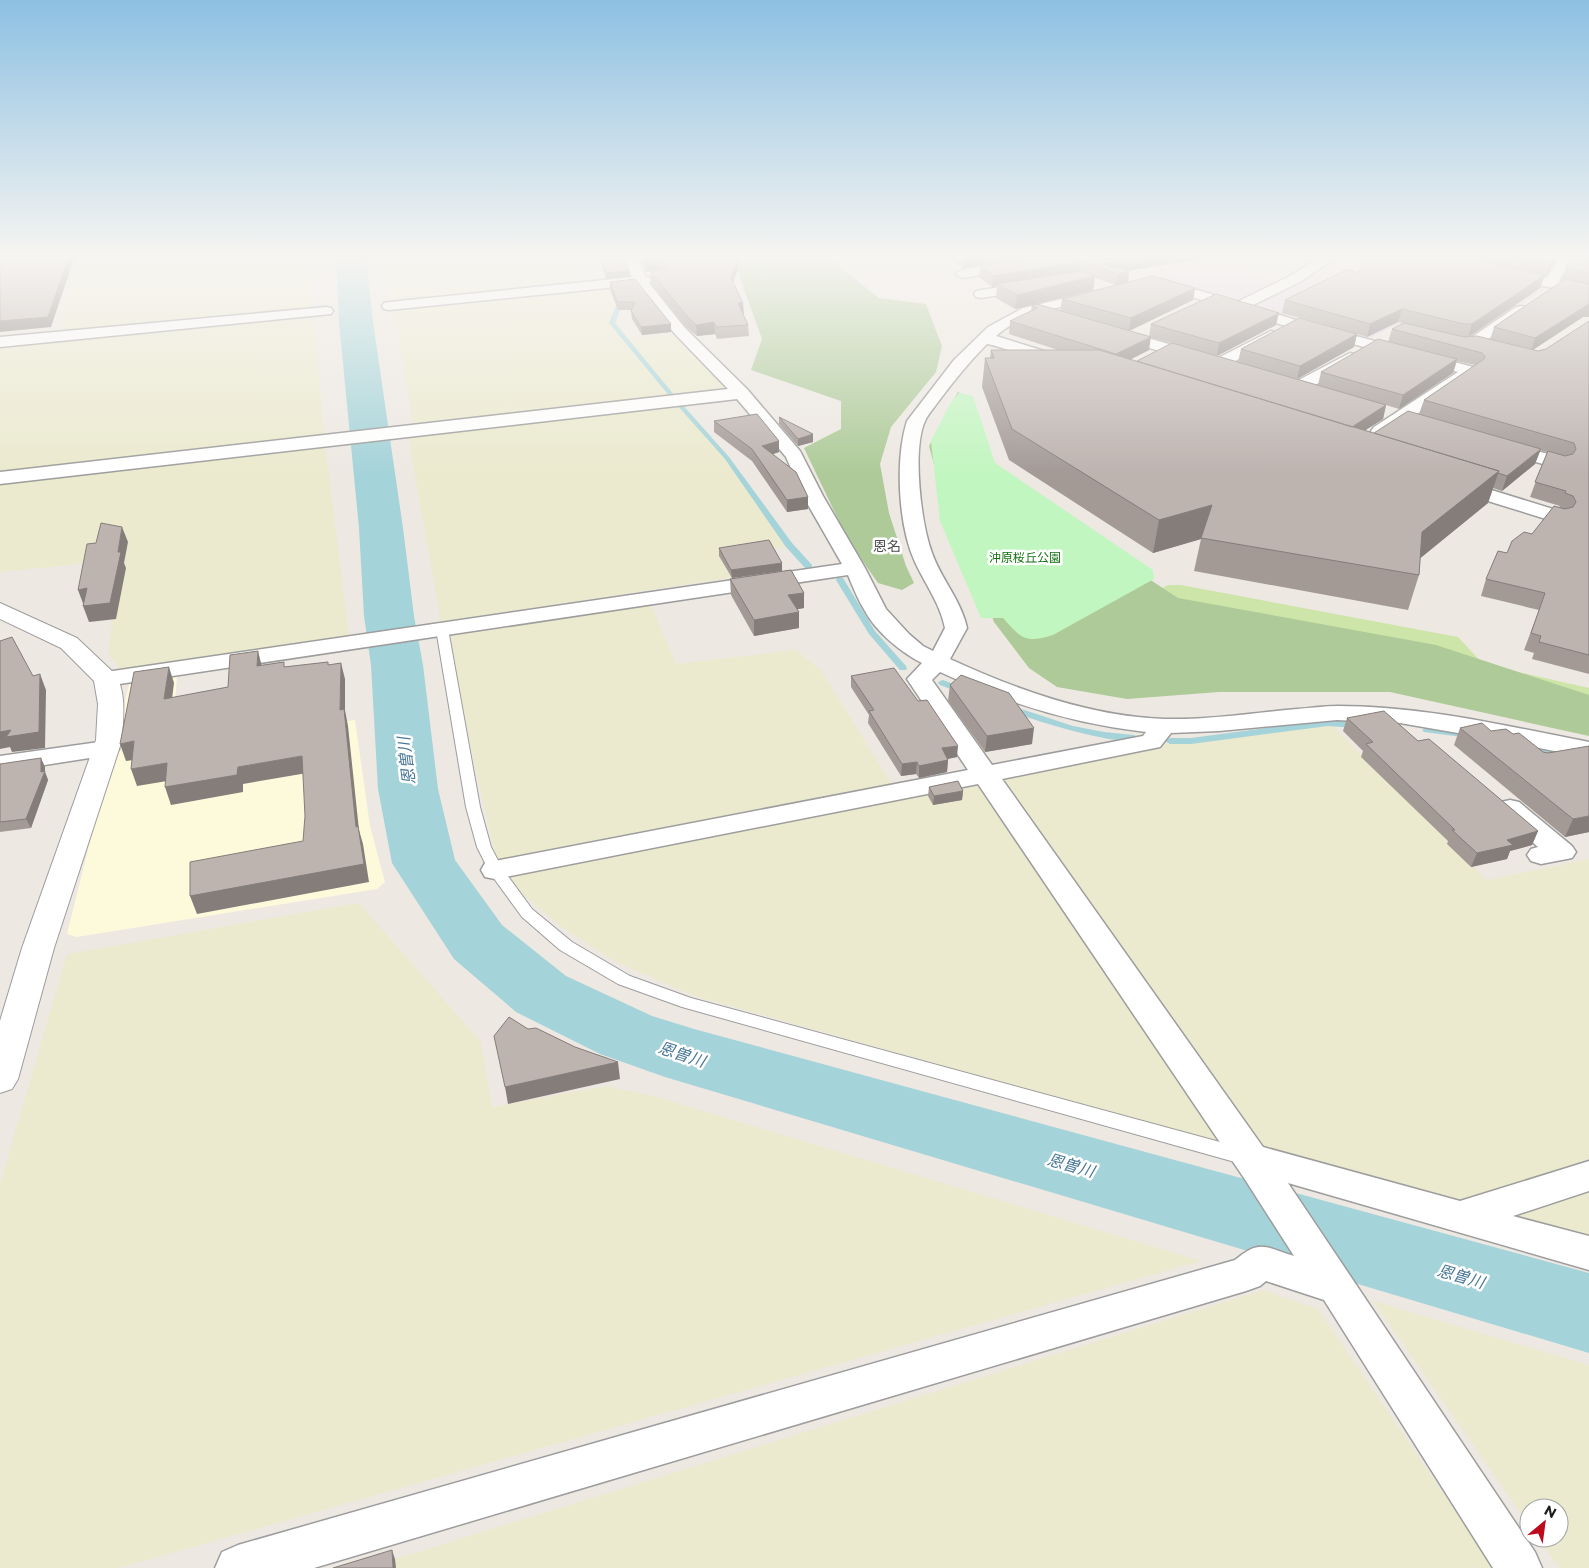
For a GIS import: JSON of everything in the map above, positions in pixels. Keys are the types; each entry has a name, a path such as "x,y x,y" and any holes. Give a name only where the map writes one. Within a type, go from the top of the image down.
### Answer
{"street":[{"path":"0,342 135,329"},
{"path":"679,329 741,393 794,455 813,496 855,568 876,612 890,629 915,651 975,680 1039,704 1118,721 1164,726 1218,724 1337,714 1400,716 1495,731 1589,750"},
{"path":"996,329 941,387 917,420 914,428 911,458 913,516 921,552 948,604 956,625 945,650 937,662 919,679 1254,1164 1519,1568"},
{"path":"1218,364 1284,329"},
{"path":"1314,329 1471,371 1364,442"},
{"path":"1473,343 1492,329"},
{"path":"1101,330 1236,369"},
{"path":"1130,338 1146,330"},
{"path":"1299,387 1373,344 1372,342 1389,334"},
{"path":"1433,338 1460,344 1473,343 1492,348"},
{"path":"985,339 1003,342 1076,365"},
{"path":"1144,361 1168,349"},
{"path":"1281,382 1318,393"},
{"path":"0,478 741,393"},
{"path":"1383,411 1420,422"},
{"path":"1485,441 1560,463"},
{"path":"1441,480 1559,517"},
{"path":"106,679 855,568"},
{"path":"0,610 69,643 106,679 111,704 109,740 38,948 0,1079"},
{"path":"1400,716 1437,747"},
{"path":"495,870 1151,742 1164,726"},
{"path":"0,764 106,749"},
{"path":"1488,790 1562,851"},
{"path":"1254,1164 1460,1217 1589,1253"},
{"path":"1460,1217 1589,1176"},
{"path":"238,1568 1246,1274 1260,1262 1329,1276"}],"lane":[{"path":"438,630 473,807 484,847 495,870 528,913 566,946 624,980 688,1003 1254,1164"}],"shaded area":[{"path":"1327,329 1388,329 1370,338 1360,338"},
{"path":"1408,329 1484,329 1466,341 1457,341"},
{"path":"177,676 172,745 355,720 370,826 385,882 377,889 77,937 67,934 129,685 137,681"}],"green space":[{"path":"61,329 89,329 61,332"},
{"path":"155,329 315,329 324,435 0,473 0,344"},
{"path":"398,329 615,329 622,339 675,334 737,391 413,427"},
{"path":"758,329 936,329 942,346 936,372 891,427 880,464 889,513 906,566 914,583 902,590 878,583 848,540 804,448 841,429 841,401 751,370 762,339"},
{"path":"958,392 974,400 988,458 1120,560 1178,598 1436,645 1589,695 1589,736 1390,692 1219,692 1127,699 1057,687 1029,668 994,622 980,585 957,548 929,446"},
{"name":"沖原桜丘公園","path":"959,393 973,396 995,463 1153,570 1154,579 1053,635 1044,638 1030,639 1019,635 1003,618 981,618 940,521 931,441 951,402"},
{"path":"678,404 725,458 788,546 723,557 735,577 441,622 408,435"},
{"path":"325,444 349,638 121,669 108,654 120,560 0,572 0,483"},
{"path":"1168,585 1181,585 1458,637 1483,664 1589,688 1589,725 1099,621"},
{"path":"651,605 676,664 796,650 821,670 899,796 1132,747 1333,726 1487,880 1589,859 1589,1246 694,996 616,962 563,928 507,881 495,854 445,633"},
{"path":"359,903 481,1042 492,1107 606,1086 654,1096 1201,1261 119,1568 0,1568 0,1184 67,954"},
{"path":"1263,1290 1318,1309 1494,1568 396,1568 395,1559"},
{"path":"1373,1301 1589,1365 1589,1568 1559,1568 1545,1548 1569,1548 1569,1498 1519,1498 1519,1511"}],"building":[{"path":"1036,329 1124,329 1151,337 1116,354"},
{"path":"1170,329 1247,329 1219,343"},
{"path":"1278,329 1340,329 1357,334 1300,366 1241,349"},
{"path":"1393,329 1430,329 1464,337 1477,336 1538,351 1546,349 1576,329 1589,329 1589,655 1539,642 1541,636 1531,633 1545,593 1486,579 1498,551 1507,553 1512,541 1524,532 1532,534 1554,506 1565,509 1573,507 1576,502 1573,496 1565,493 1566,491 1535,482 1548,451 1565,456 1573,454 1576,449 1574,443 1424,400 1484,359 1485,356 1482,353"},
{"path":"1502,329 1549,329 1535,338"},
{"path":"1378,339 1457,359 1403,395 1321,372"},
{"path":"1172,343 1386,405 1352,427 1137,361"},
{"path":"991,350 1099,350 1499,471 1422,532 1419,575 1201,538 1212,505 1159,520 1012,429 985,358 994,358"},
{"path":"1408,411 1541,449 1507,476 1498,473 1499,471 1374,433"},
{"path":"757,414 779,441 762,446 796,472 808,497 787,500 752,449 714,421"},
{"path":"779,417 813,434 798,439"},
{"path":"101,523 122,527 118,552 121,552 110,603 83,606 87,588 78,590 87,544 96,543"},
{"path":"769,540 782,563 731,570 719,548"},
{"path":"791,570 804,593 788,595 799,612 754,620 730,579"},
{"path":"12,637 33,676 40,674 39,732 6,737 11,730 0,732 0,641"},
{"path":"258,651 257,666 284,662 284,667 328,662 328,665 341,663 340,710 344,709 356,827 358,826 364,864 190,896 190,862 303,841 305,816 302,756 238,767 237,775 165,787 167,763 131,769 134,741 120,744 134,672 169,667 164,699 228,687 230,655"},
{"path":"894,668 918,701 927,700 958,746 942,748 948,760 919,766 917,762 902,764 869,711 874,710 851,676"},
{"path":"961,675 1009,693 1034,728 987,736 950,685"},
{"path":"1384,711 1418,741 1429,739 1538,831 1507,840 1513,845 1477,853 1366,744 1373,742 1347,718"},
{"path":"1482,723 1491,731 1506,729 1513,734 1519,733 1543,752 1548,753 1589,746 1589,816 1573,819 1460,728"},
{"path":"41,758 41,772 45,771 26,819 0,822 0,764"},
{"path":"958,781 963,791 934,796 929,787"},
{"path":"509,1017 528,1029 536,1028 575,1047 618,1062 505,1087 494,1036"},
{"path":"392,1550 393,1568 333,1568"}],"waterway":[{"name":"恩曽川","path":"357,329 381,528 389,616 397,665 408,789 424,863 478,942 541,994 626,1035 691,1057 1589,1313"},
{"path":"617,329 673,397"},
{"path":"679,404 727,458 789,545 809,567"},
{"path":"840,580 872,632 903,668"},
{"path":"943,683 961,690"},
{"path":"1012,709 1072,728 1104,735 1134,738"},
{"path":"1170,741 1191,741 1328,723 1358,725"},
{"path":"1427,730 1470,735"},
{"path":"1529,747 1589,761"}],"district":[{"name":"恩名","path":"887,546"}]}
